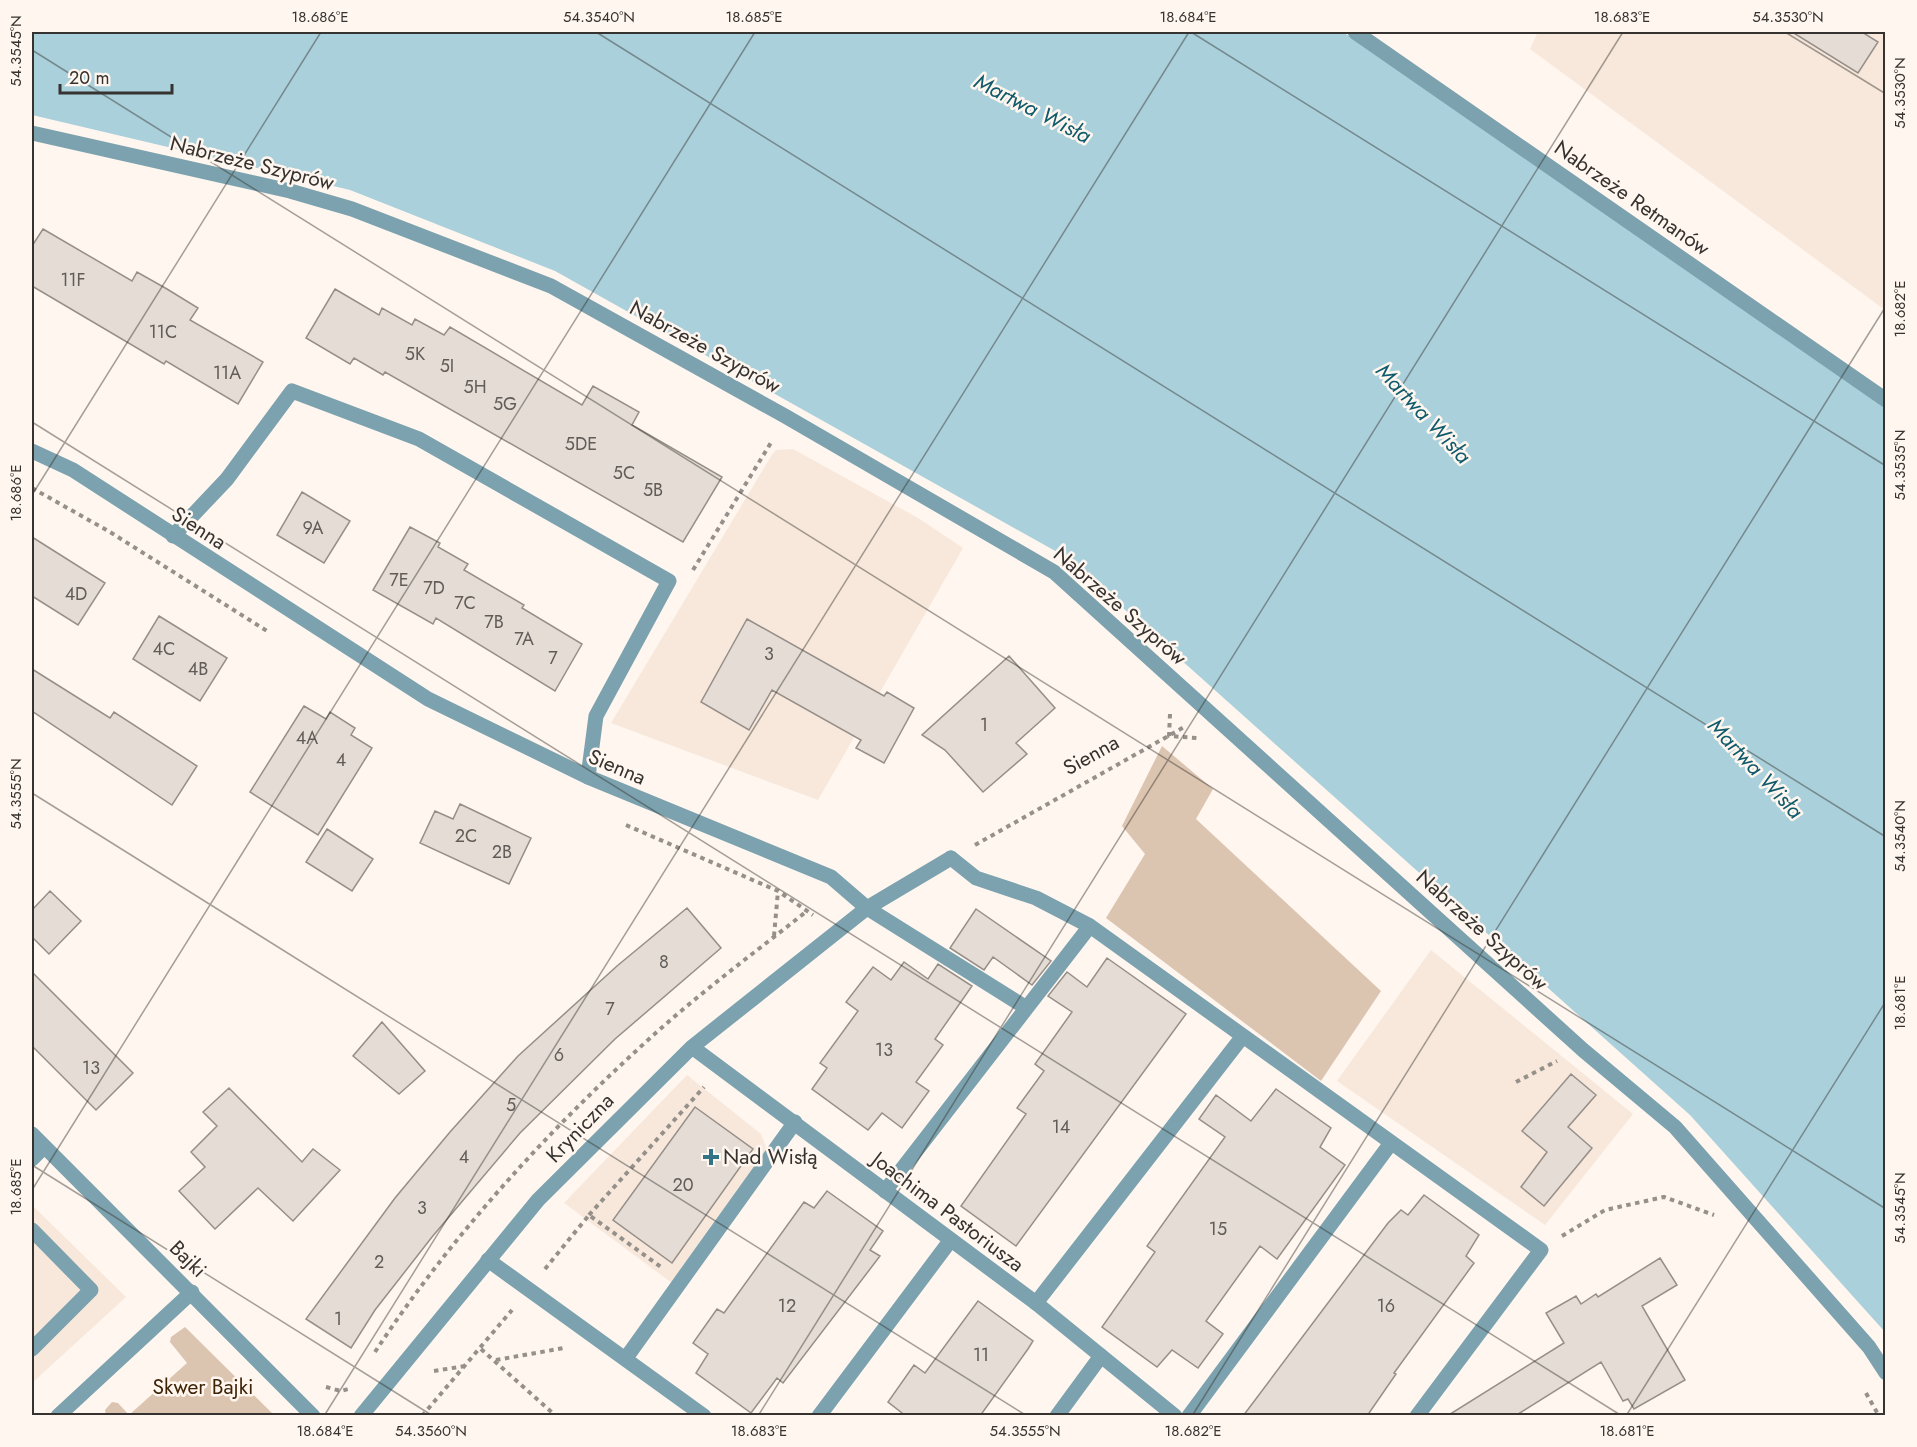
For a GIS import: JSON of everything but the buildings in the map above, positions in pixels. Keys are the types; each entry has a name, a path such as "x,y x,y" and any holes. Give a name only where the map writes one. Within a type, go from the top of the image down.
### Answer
{"street":[{"name":"Nabrzeże Retmanów","path":"1355,32 1886,400"},
{"name":"Nabrzeże Szyprów","path":"32,133 290,192 352,209 551,286 796,422 1054,572 1583,1050 1675,1127 1869,1347 1886,1373"},
{"path":"173,536 227,478 292,391 419,439 669,581 596,716 588,777"},
{"name":"Sienna","path":"32,451 73,470 428,699 588,777 831,877 867,908 1025,1007"},
{"path":"867,908 951,858 976,878 1036,898 1090,926 1541,1250 1417,1416"},
{"name":"Kryniczna","path":"362,1416 538,1200 692,1047 867,908"},
{"path":"885,1191 1025,1007 1090,926"},
{"path":"1036,1303 1243,1036"},
{"name":"Joachima Pastoriusza","path":"692,1047 1036,1303 1175,1416"},
{"path":"626,1358 795,1122"},
{"name":"Bajki","path":"32,1134 192,1292 313,1416"},
{"path":"1189,1416 1391,1143"},
{"path":"32,1159 44,1146"},
{"path":"32,1230 91,1290 32,1349"},
{"path":"819,1416 950,1241"},
{"path":"488,1260 704,1416"},
{"path":"58,1416 192,1292"},
{"path":"1057,1416 1101,1356"}],"path":[{"path":"669,581 689,576 774,438"},
{"name":"Sienna","path":"951,858 1188,725"},
{"path":"774,937 778,891"},
{"path":"371,1358 465,1233 586,1098 660,1030 807,911"},
{"path":"1516,1082 1583,1050"},
{"path":"589,1215 722,1068"},
{"path":"1541,1250 1605,1210 1664,1197 1721,1217"},
{"path":"496,1360 604,1342"},
{"path":"481,1349 556,1416"},
{"path":"322,1384 329,1389 341,1391 349,1389 355,1382"},
{"path":"1862,1385 1878,1416"}],"shaded area":[{"path":"1538,32 1885,32 1885,310 1530,49"},
{"path":"793,449 918,518 963,548 818,800 611,723 773,453 776,450"},
{"path":"1431,950 1633,1114 1545,1225 1337,1081"},
{"path":"687,1075 761,1134 767,1150 672,1283 564,1203"},
{"path":"32,1205 126,1297 32,1383"}],"green space":[{"path":"1162,746 1213,789 1196,819 1381,991 1321,1081 1106,918 1145,854 1122,826"},
{"name":"Skwer Bajki","path":"185,1327 275,1415 129,1415 187,1363 170,1342 171,1337"},
{"path":"112,1402 118,1403 129,1415 106,1415 105,1410"}],"water":[{"name":"Martwa Wisła","path":"32,32 1343,32 1885,407 1885,1332 1690,1115 1066,557 555,271 350,190 32,115"}],"place":[{"name":"Nad Wisłą","path":"711,1157"}]}
